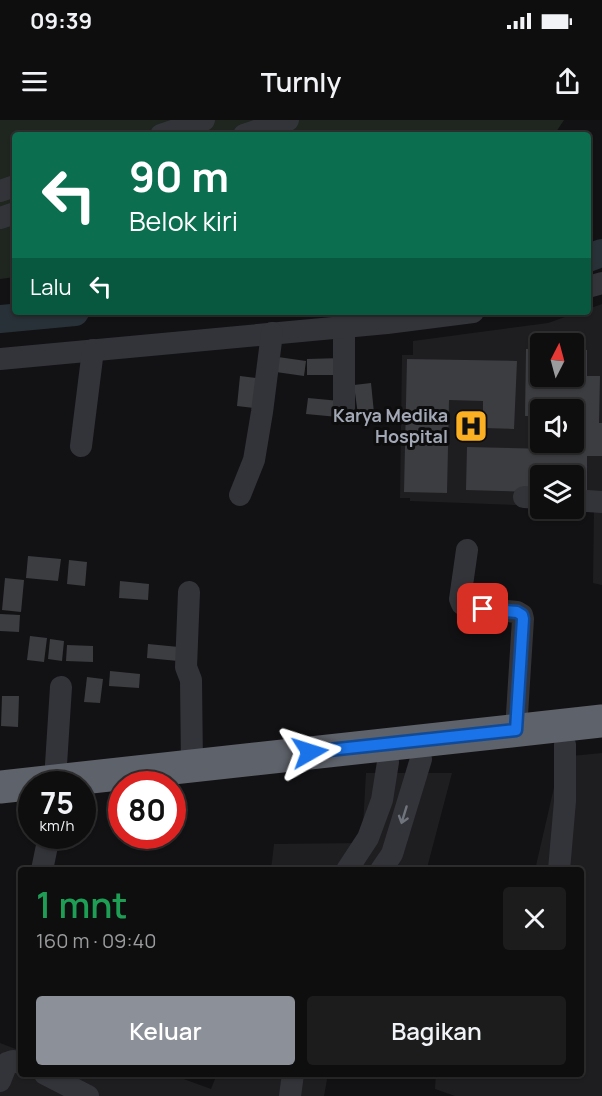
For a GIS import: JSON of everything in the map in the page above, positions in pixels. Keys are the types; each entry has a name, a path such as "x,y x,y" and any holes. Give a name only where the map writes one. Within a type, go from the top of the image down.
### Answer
{"highway":[{"path":"405,756 516,730 602,722"},
{"path":"186,776 602,741"},
{"path":"0,787 18,785"},
{"path":"0,808 18,806"}],"street":[{"path":"170,132 204,120"},
{"path":"253,132 288,120"},
{"path":"0,359 272,333 336,322 432,315"},
{"path":"336,322 344,408"},
{"path":"240,495 254,460 272,333"},
{"path":"81,446 93,350"},
{"path":"584,501 602,502"},
{"path":"467,550 460,599 462,604 466,607 517,612 522,615 516,730"},
{"path":"182,771 191,680 186,667 189,592"},
{"path":"56,771 61,687"},
{"path":"559,867 564,821 566,745"},
{"path":"350,867 369,838 382,800 405,756"},
{"path":"383,867 393,854 405,756"},
{"path":"43,867 46,849"},
{"path":"0,1081 7,1063 18,1062"},
{"path":"290,1096 293,1077"},
{"path":"52,1083 88,1096"}],"shaded area":[{"path":"0,120 564,120 556,132 12,132 12,277 0,279"},
{"name":"Karya Medika Hospital","path":"602,304 602,585 593,583 594,508 584,493 584,465 530,465 530,506 410,501 410,498 400,498 402,355 413,355 413,341 548,323 571,315 591,315 591,308"},
{"path":"602,753 602,1096 455,1096 435,1089 436,1077 584,1077 584,867 536,867 561,757"},
{"path":"366,773 452,773 427,867 271,867 274,844 362,843"},
{"path":"0,1043 18,1050 18,1077 178,1077 211,1089 216,1077 327,1077 324,1096 0,1096"}],"building":[{"path":"526,349 530,349 530,387 584,387 584,350 587,350 587,376 600,376 599,423 602,423 602,456 587,456 587,493 584,493 584,465 530,465 530,492 466,490 467,447 530,448 530,453 584,453 584,399 530,399 530,416 525,416"},
{"path":"278,357 306,361 304,376 276,372"},
{"path":"342,358 342,375 307,375 307,359"},
{"path":"407,359 517,361 514,429 483,428 483,401 449,400 447,493 404,492"},
{"path":"240,376 257,378 254,408 237,406"},
{"path":"371,383 374,413 358,415 354,385"},
{"path":"308,398 340,401 338,417 306,414"},
{"path":"28,556 61,559 58,581 26,578"},
{"path":"69,560 87,562 85,586 67,584"},
{"path":"5,578 24,580 21,612 2,610"},
{"path":"120,581 149,584 148,600 119,598"},
{"path":"0,614 20,615 19,632 0,631"},
{"path":"30,636 47,638 44,662 27,660"},
{"path":"50,639 64,641 62,661 48,659"},
{"path":"148,644 179,647 178,661 147,658"},
{"path":"67,645 93,646 93,662 66,661"},
{"path":"110,671 140,674 139,688 109,686"},
{"path":"87,677 103,679 100,703 84,702"},
{"path":"2,696 19,696 18,727 1,726"}],"waterway":[{"path":"591,257 602,253"},
{"path":"0,319 43,315"}],"place":[{"name":"Karya Medika Hospital","path":"471,426"}],"route":[{"path":"310,752 516,730 522,615 517,612 483,609"}]}
